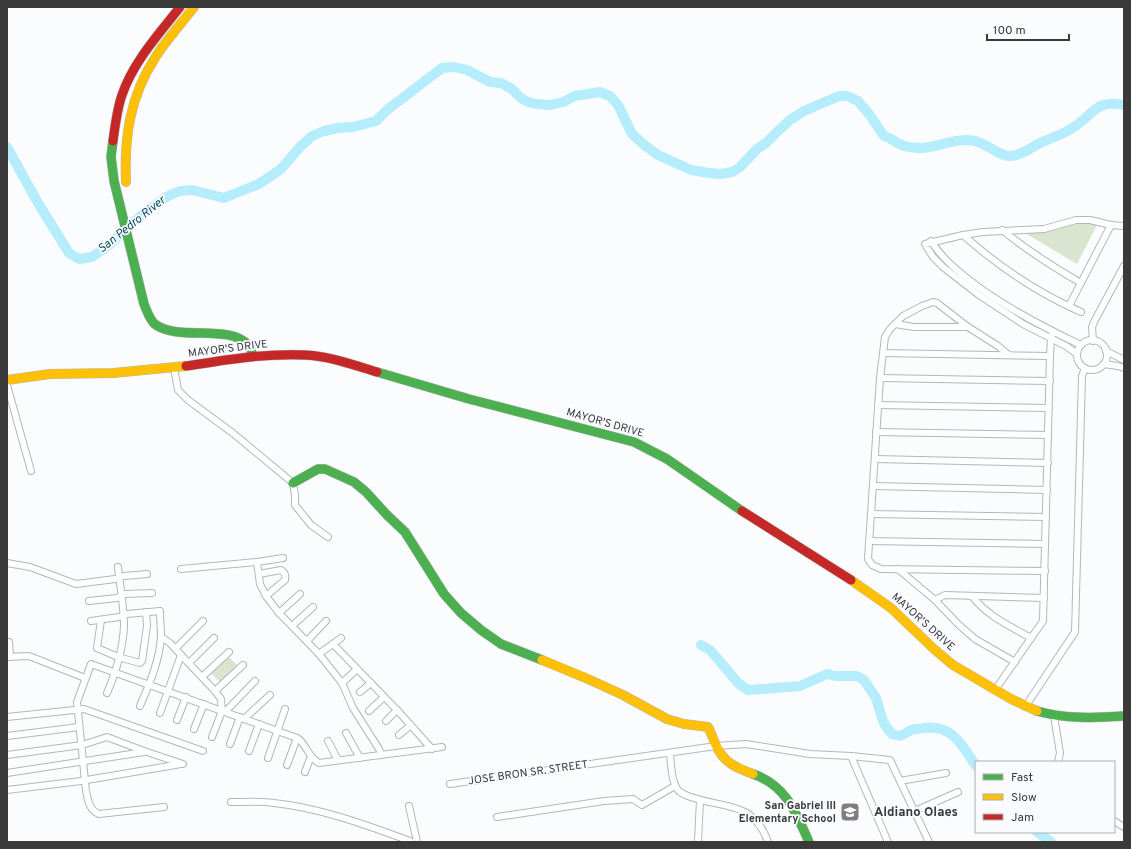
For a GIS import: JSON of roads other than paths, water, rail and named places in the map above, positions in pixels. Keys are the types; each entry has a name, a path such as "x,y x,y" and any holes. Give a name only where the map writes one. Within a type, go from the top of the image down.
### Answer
{"street":[{"path":"180,7 146,52 133,72 122,95 116,121 111,157 114,181 144,304 151,320 166,330 226,335 238,338 248,344 252,349 253,356"},
{"path":"126,182 124,162 125,140 128,122 134,102 146,72 155,57 194,7"},
{"path":"1077,354 1085,342 1093,341 1102,344 1106,351 1106,360 1104,364 1096,370 1085,368 1079,363 1077,354 1052,335 1005,306 960,273 938,252 932,242 963,235 1002,230 1044,229 1076,220 1090,220 1111,225 1124,226"},
{"path":"1069,306 1111,225"},
{"path":"1002,230 1023,247 1081,283"},
{"path":"963,235 990,258 1029,284 1081,312"},
{"path":"1093,341 1092,327 1124,266"},
{"path":"1009,355 998,346 968,327 937,303 933,302 903,316 885,337 880,378 868,559 872,565 881,569 1045,571"},
{"path":"895,324 914,327 968,327"},
{"path":"1052,335 1082,345"},
{"path":"995,690 1043,621 1050,356 1052,335"},
{"path":"1106,351 1124,360"},
{"path":"883,353 1050,356"},
{"name":"MAYOR'S DRIVE","path":"7,380 50,374 113,373 174,368 253,356 305,355 374,370 469,399 641,445 661,456 726,500 855,582 894,609 944,658 1025,707 1054,716 1089,718 1124,716"},
{"path":"1104,364 1124,368"},
{"path":"174,368 178,390 188,400 234,434 293,483 295,495 294,505 311,525 328,537"},
{"path":"1025,707 1074,632 1082,376 1085,368"},
{"path":"880,378 1050,381"},
{"path":"7,386 32,471"},
{"path":"878,405 1049,408"},
{"path":"876,432 1048,436"},
{"path":"874,459 1048,462"},
{"path":"293,483 318,469 325,469 354,482 366,492 387,516 405,532 444,594 461,613 501,644 588,679 623,695 667,719 708,727 720,755 728,763 739,769 765,778 782,792 796,812 809,842"},
{"path":"873,486 1047,490"},
{"path":"871,514 1046,517"},
{"path":"870,541 1045,544"},
{"path":"181,569 283,558"},
{"path":"257,562 260,584 266,596 279,613 319,654 342,683 352,708 379,748 382,755"},
{"path":"7,563 30,567 76,584 147,574"},
{"path":"107,693 116,672 122,644 123,616 118,567"},
{"path":"898,569 935,600 959,625 975,638 1015,662"},
{"path":"259,574 282,570 286,576 285,580 266,596"},
{"path":"89,602 117,598 126,594 152,593"},
{"path":"279,613 300,594"},
{"path":"935,600 945,595 1044,598"},
{"path":"972,596 980,606 996,618 1031,638"},
{"path":"292,626 313,607"},
{"path":"91,621 127,614 160,611 161,637 158,654 150,684 140,706"},
{"path":"101,620 98,648 118,657 138,663 142,661 146,633 146,612"},
{"path":"307,641 326,621"},
{"path":"175,649 203,622"},
{"path":"161,637 175,649 215,691 221,699 224,711"},
{"path":"189,664 214,638"},
{"path":"319,654 341,638"},
{"path":"9,642 9,657 28,656 85,678"},
{"path":"333,644 398,710 432,749"},
{"path":"202,678 229,652"},
{"path":"160,713 181,655"},
{"path":"164,807 99,814 94,812 89,803 86,791 77,702 91,664 168,690 297,738 301,741 315,761 319,763 442,747"},
{"path":"215,691 243,665"},
{"path":"342,683 357,669"},
{"path":"212,737 224,711 255,681"},
{"path":"360,692 371,683"},
{"path":"230,744 242,718 270,695"},
{"path":"177,720 186,697"},
{"path":"369,711 384,697"},
{"path":"194,729 204,704"},
{"path":"7,717 84,708 203,751"},
{"path":"268,758 285,709"},
{"path":"386,721 398,710"},
{"path":"1054,716 1060,753 1058,761"},
{"path":"248,750 259,724"},
{"path":"399,735 411,725"},
{"path":"7,736 79,727"},
{"path":"346,733 360,758"},
{"path":"7,755 82,745 111,737 144,752 183,764 86,780 7,790"},
{"path":"287,765 297,738"},
{"path":"328,741 338,760"},
{"name":"JOSE BRON SR. STREET","path":"450,784 670,754 716,746 746,744 810,754 890,760 900,781"},
{"path":"7,773 144,752"},
{"path":"670,754 675,786 678,791 700,800 730,806 749,814 759,824 768,842"},
{"path":"305,772 311,756"},
{"path":"851,756 888,842"},
{"path":"929,842 900,781 946,773"},
{"path":"497,816 604,801 633,799 642,805 675,786"},
{"path":"915,812 958,792"},
{"path":"698,841 700,800"},
{"path":"231,802 273,802 296,806 349,819 413,841 409,806"},
{"path":"1115,822 1124,827"}],"waterway":[{"name":"San Pedro River","path":"7,147 38,203 69,253 79,259 92,257 109,245 144,213 168,196 180,191 192,190 224,198 259,184 281,169 300,147 312,136 324,131 353,127 376,121 387,110 442,68 454,67 467,70 490,82 501,83 512,89 521,98 536,104 550,105 563,102 575,96 600,92 610,96 618,105 632,134 658,155 691,170 720,174 732,172 739,168 757,149 766,143 790,120 804,111 839,96 847,96 858,101 884,136 904,146 921,148 968,140 979,142 1007,156 1021,153 1070,130 1101,106 1107,104 1124,105"},
{"path":"701,645 710,650 739,684 748,690 800,686 827,674 835,676 857,676 864,680 876,698 883,721 892,734 900,736 911,730 924,728 942,729 961,744 975,764"},
{"path":"1038,833 1051,842"}],"place":[{"name":"San Gabriel III Elementary School","path":"850,812"}],"district":[{"name":"Aldiano Olaes","path":"916,813"}]}
